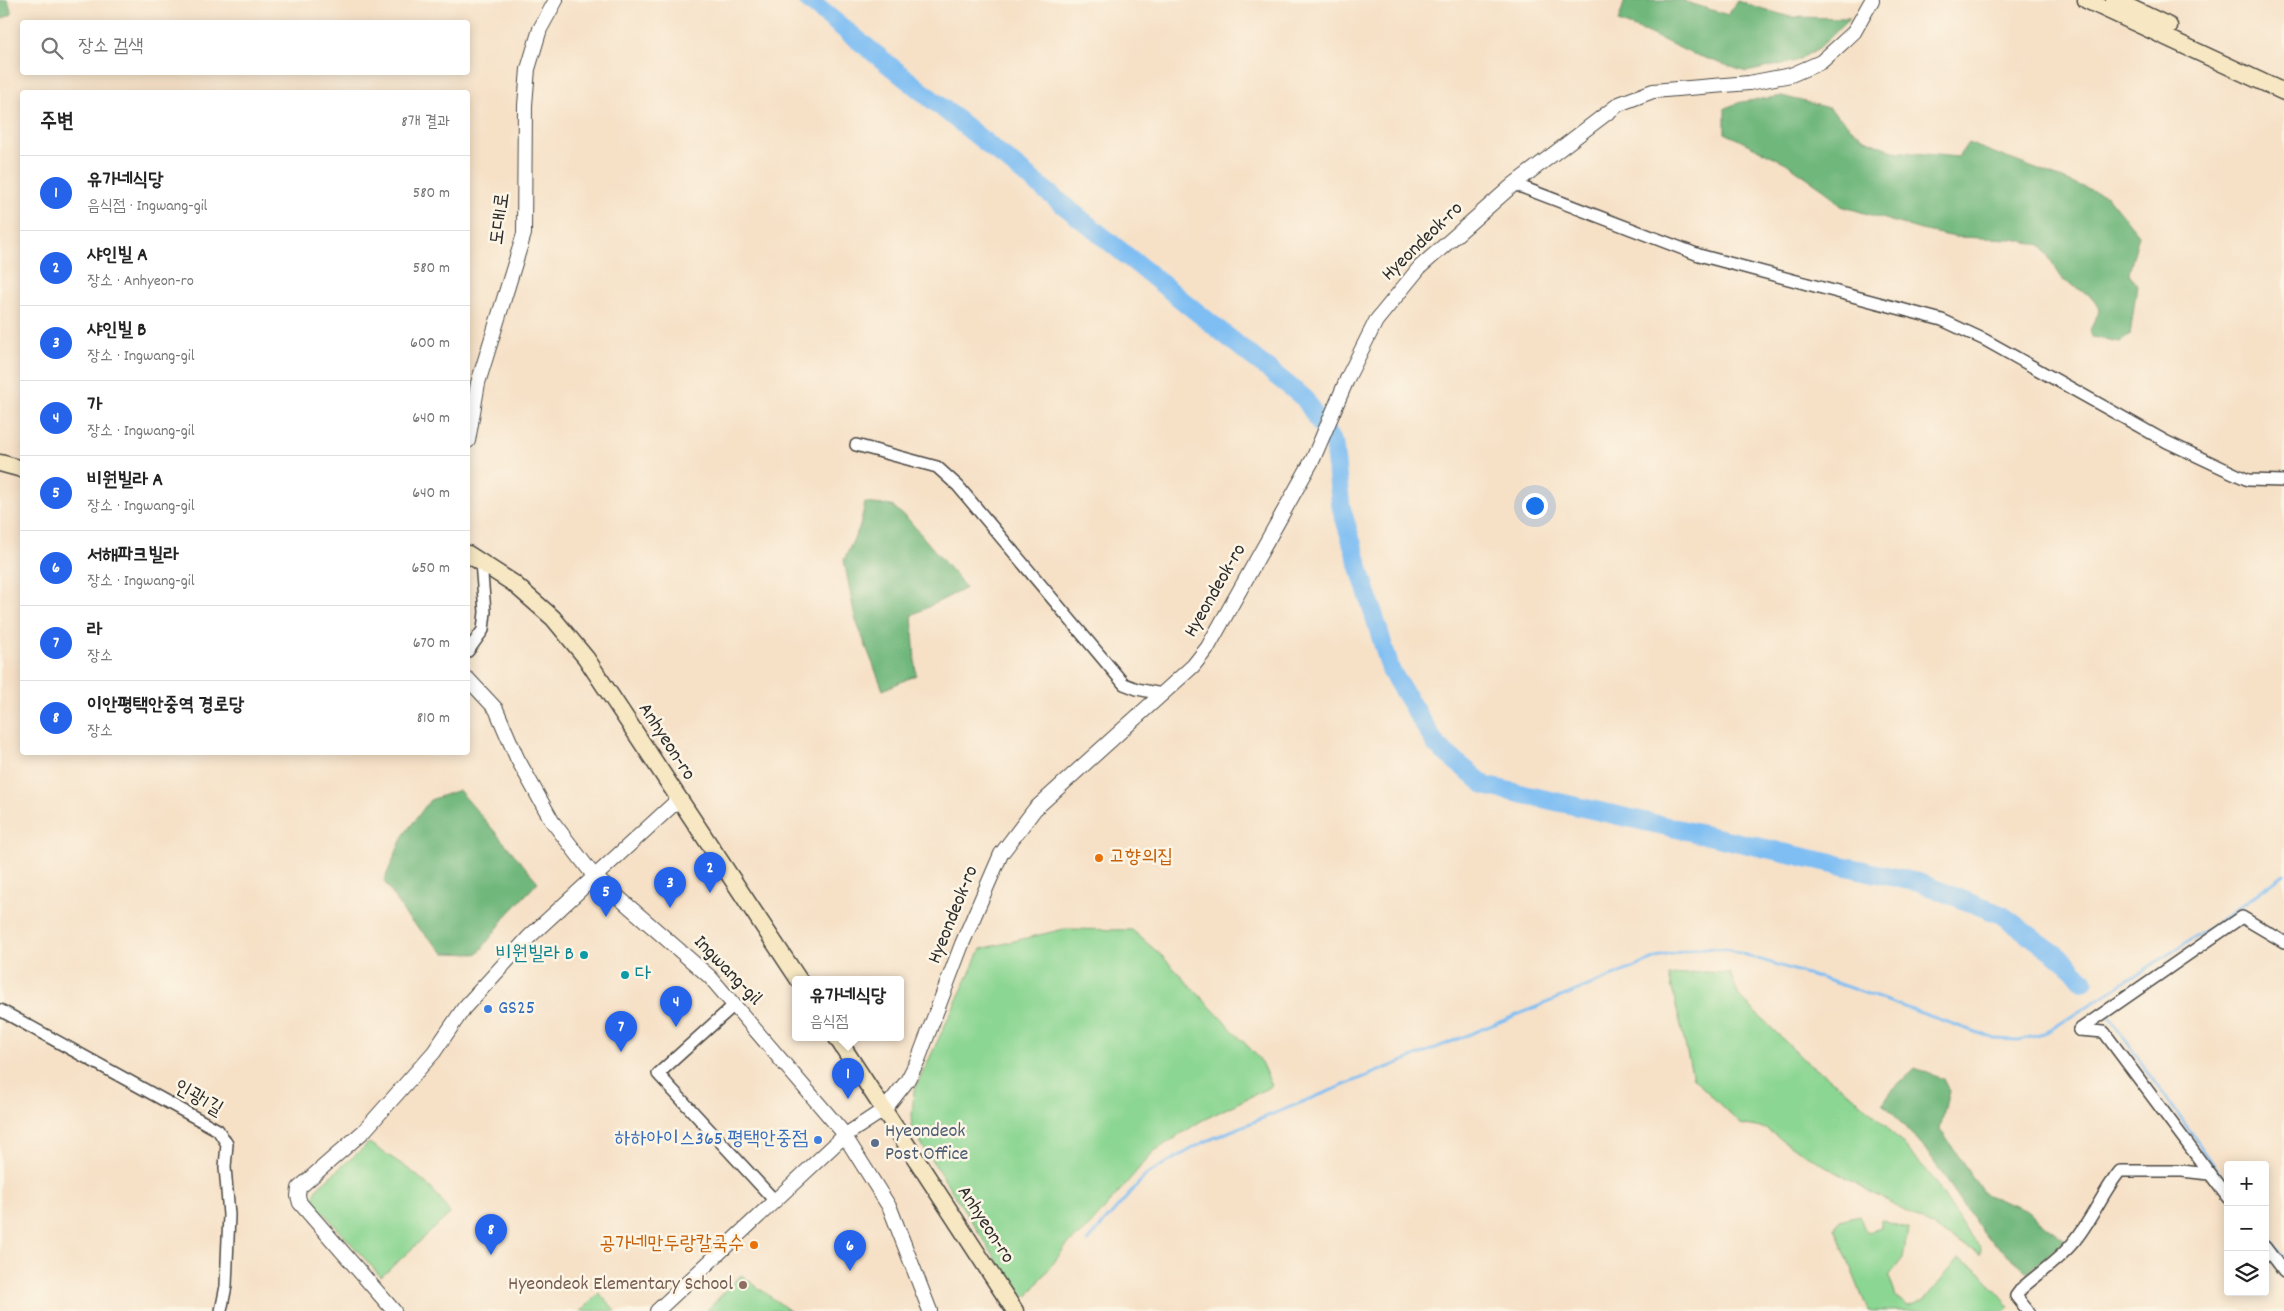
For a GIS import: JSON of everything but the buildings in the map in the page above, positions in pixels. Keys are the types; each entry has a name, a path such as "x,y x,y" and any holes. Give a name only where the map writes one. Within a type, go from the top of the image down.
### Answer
{"main road":[{"path":"2086,0 2111,3 2284,80"},
{"path":"2111,3 2284,92"},
{"path":"0,463 20,468"},
{"name":"Anhyeon-ro","path":"474,558 513,583 553,618 586,658 678,800 796,976"},
{"name":"Anhyeon-ro","path":"839,1041 885,1108 1015,1311"}],"street":[{"name":"도대1로","path":"470,429 478,383 524,234 525,105 528,69 540,29 556,0"},
{"name":"Hyeondeok-ro","path":"657,1311 844,1136 885,1108 908,1081 918,1060 962,944 1001,854 1035,809 1193,666 1222,626 1313,459 1362,346 1376,321 1420,267 1514,184 1619,104 1653,91 1749,83 1791,75 1821,62 1854,32 1872,0"},
{"path":"1514,184 1699,255 1942,320 1985,340 2167,442 2248,480 2284,481"},
{"path":"856,446 937,467 958,486 1124,684 1162,694"},
{"path":"470,648 483,630 485,612 474,558"},
{"name":"Ingwang-gil","path":"470,681 496,709 517,758 552,821 594,876 710,977 844,1136 890,1208 930,1311"},
{"path":"394,1311 300,1203 298,1196 299,1188 364,1132 434,1052 464,1008 529,937 678,800"},
{"path":"2224,1193 2104,1032 2079,1030 2242,916 2284,942"},
{"path":"733,1006 658,1074 776,1201"},
{"name":"인광1길","path":"0,1010 218,1130 227,1144 225,1167 229,1215 226,1286 221,1311"},
{"path":"2028,1311 2016,1296 2022,1288 2071,1245 2088,1222 2107,1187 2120,1171 2182,1171 2209,1174"},
{"path":"2268,1251 2284,1272"}],"green space":[{"path":"0,0 8,0 12,14 0,20"},
{"path":"1625,0 1680,0 1728,15 1737,1 1790,17 1850,18 1819,48 1796,61 1746,72 1688,52 1646,32 1618,22"},
{"path":"1782,96 1829,108 1863,138 1893,151 1958,157 1968,143 2107,196 2139,235 2129,273 2137,285 2130,335 2120,342 2092,337 2090,330 2100,310 2091,296 2063,280 2041,245 2013,239 1955,237 1921,230 1841,206 1825,190 1786,163 1725,133 1725,108 1741,102"},
{"path":"865,503 892,506 908,519 966,588 912,615 916,675 883,690 855,618 844,560 860,526"},
{"path":"459,790 538,882 508,914 478,954 444,953 407,917 384,881 403,836 430,800"},
{"path":"1064,929 1132,930 1162,956 1259,1058 1272,1086 1201,1121 1153,1152 1089,1227 1067,1245 1027,1297 1014,1287 911,1128 914,1091 981,949"},
{"path":"1702,972 1730,973 1739,996 1803,1059 1856,1098 1887,1127 1929,1173 1967,1232 1981,1248 1980,1254 1794,1148 1766,1129 1740,1124 1693,1078 1669,976"},
{"path":"1915,1068 1943,1079 1949,1091 1940,1129 1984,1194 2025,1210 2065,1240 2028,1272 1983,1233 1925,1149 1883,1103 1891,1091"},
{"path":"369,1143 414,1173 433,1191 450,1214 381,1277 315,1203 314,1195 318,1187"},
{"path":"1859,1215 1866,1232 1881,1228 1881,1219 1908,1229 1903,1258 1889,1276 1896,1297 1908,1306 1925,1300 1959,1258 1977,1269 2010,1307 2006,1311 1868,1311 1835,1228 1839,1220"},
{"path":"741,1275 790,1311 706,1311"},
{"path":"599,1293 616,1311 581,1311"}],"waterway":[{"path":"808,0 1304,398 1334,445 1341,507 1391,671 1437,746 1486,786 1920,883 2002,915 2066,962 2084,981"},
{"path":"1088,1241 1147,1174 1204,1142 1662,956 1699,948 1726,949 1836,983 1995,1039 2018,1040 2044,1034 2214,925 2284,874"},
{"path":"2109,1017 2224,1179"},
{"path":"2269,1239 2284,1259"}],"place":[{"name":"고향의집","path":"1099,858"},
{"name":"샤인빌 A","path":"710,893"},
{"name":"샤인빌 B","path":"670,908"},
{"name":"비원빌라 A","path":"606,917"},
{"name":"비원빌라 B","path":"584,955"},
{"name":"다","path":"625,975"},
{"name":"GS25","path":"488,1009"},
{"name":"가","path":"676,1027"},
{"name":"라","path":"621,1052"},
{"name":"유가네식당","path":"848,1099"},
{"name":"하하아이스365 평택안중점","path":"818,1140"},
{"name":"Hyeondeok Post Office","path":"875,1143"},
{"name":"공가네만두랑칼국수","path":"754,1245"},
{"name":"이안평택안중역 경로당","path":"491,1255"},
{"name":"서해파크빌라","path":"850,1271"},
{"name":"Hyeondeok Elementary School","path":"743,1285"}]}
